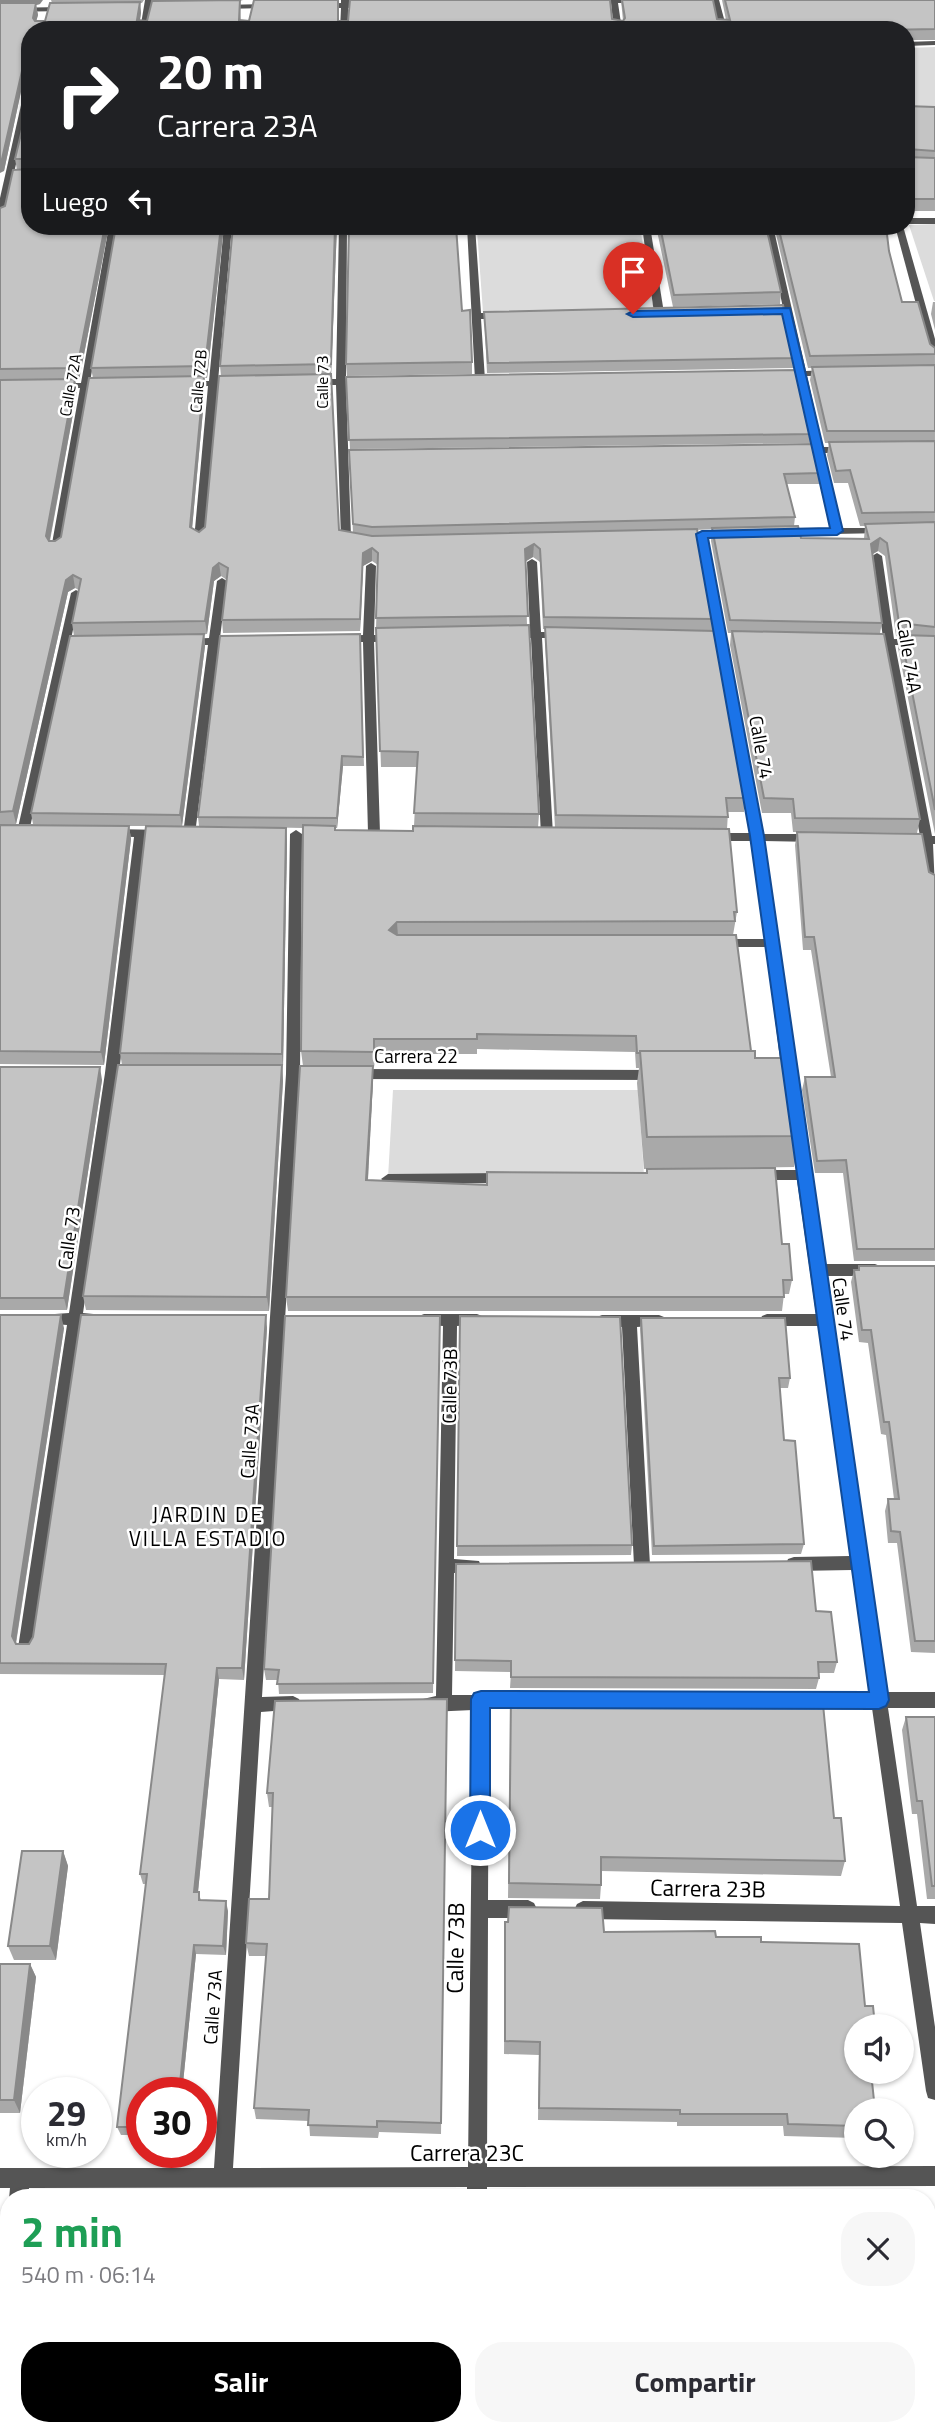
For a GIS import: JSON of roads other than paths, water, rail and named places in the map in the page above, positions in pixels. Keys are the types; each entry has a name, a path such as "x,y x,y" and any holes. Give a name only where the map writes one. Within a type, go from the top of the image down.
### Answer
{"street":[{"path":"586,1 651,0"},
{"path":"715,0 721,21"},
{"path":"614,1 617,21"},
{"path":"247,18 248,3"},
{"path":"211,7 248,3 276,6"},
{"path":"344,21 345,3"},
{"path":"303,6 345,3 370,5"},
{"path":"43,19 46,4"},
{"path":"0,9 46,4 71,9"},
{"path":"135,8 149,4 160,8"},
{"path":"915,44 935,43"},
{"path":"0,217 21,125"},
{"path":"915,221 935,221"},
{"name":"Calle 72A","path":"56,548 87,386 112,235"},
{"name":"Calle 72B","path":"199,540 227,235"},
{"name":"Calle 73","path":"343,235 339,382 346,539 372,543"},
{"path":"472,235 480,380"},
{"path":"647,235 659,313"},
{"path":"771,235 837,531"},
{"path":"902,235 935,356"},
{"path":"920,303 935,303"},
{"path":"774,311 786,310"},
{"path":"646,314 671,313"},
{"path":"476,316 515,316"},
{"path":"772,374 841,373"},
{"path":"467,380 494,380"},
{"path":"297,383 377,382"},
{"path":"175,384 255,383"},
{"path":"50,386 125,385"},
{"path":"779,451 858,450"},
{"path":"341,455 355,455"},
{"path":"769,533 897,530"},
{"name":"Calle 74","path":"702,534 757,836 787,1085 804,1175 935,2091"},
{"path":"689,535 715,534"},
{"name":"Calle 74A","path":"877,556 889,642 930,840 935,885"},
{"path":"531,562 541,835 561,835"},
{"path":"371,566 368,639 374,833"},
{"path":"189,834 222,581"},
{"path":"23,832 76,593"},
{"path":"506,636 574,635"},
{"path":"708,636 734,637"},
{"path":"326,639 409,638"},
{"path":"175,642 243,641"},
{"path":"850,641 935,643"},
{"path":"66,642 80,642"},
{"path":"101,833 202,834"},
{"name":"Calle 73","path":"26,1648 112,1073 140,834"},
{"name":"Calle 73A","path":"223,2177 293,1074 296,834"},
{"path":"700,837 827,838"},
{"path":"897,839 930,840"},
{"path":"702,943 771,943"},
{"name":"Carrera 22","path":"348,1074 665,1075"},
{"path":"735,1175 804,1175"},
{"path":"388,1180 527,1178"},
{"path":"817,1270 896,1270"},
{"path":"25,1319 116,1319"},
{"path":"410,1320 491,1320"},
{"name":"Calle 73B","path":"444,1703 450,1320"},
{"path":"755,1320 825,1320"},
{"path":"588,1321 671,1321"},
{"path":"629,1321 642,1565"},
{"path":"778,1564 859,1563"},
{"path":"447,1566 488,1566"},
{"path":"417,1704 481,1699 550,1700"},
{"name":"Calle 73B","path":"477,2189 481,1699"},
{"path":"783,1700 935,1700"},
{"path":"253,1704 308,1704"},
{"name":"Carrera 23B","path":"480,1909 935,1915"},
{"name":"Carrera 23C","path":"0,2178 935,2176"},
{"path":"19,2189 21,2178"}],"district":[{"name":"JARDIN DE VILLA ESTADIO","path":"208,1526"}]}
